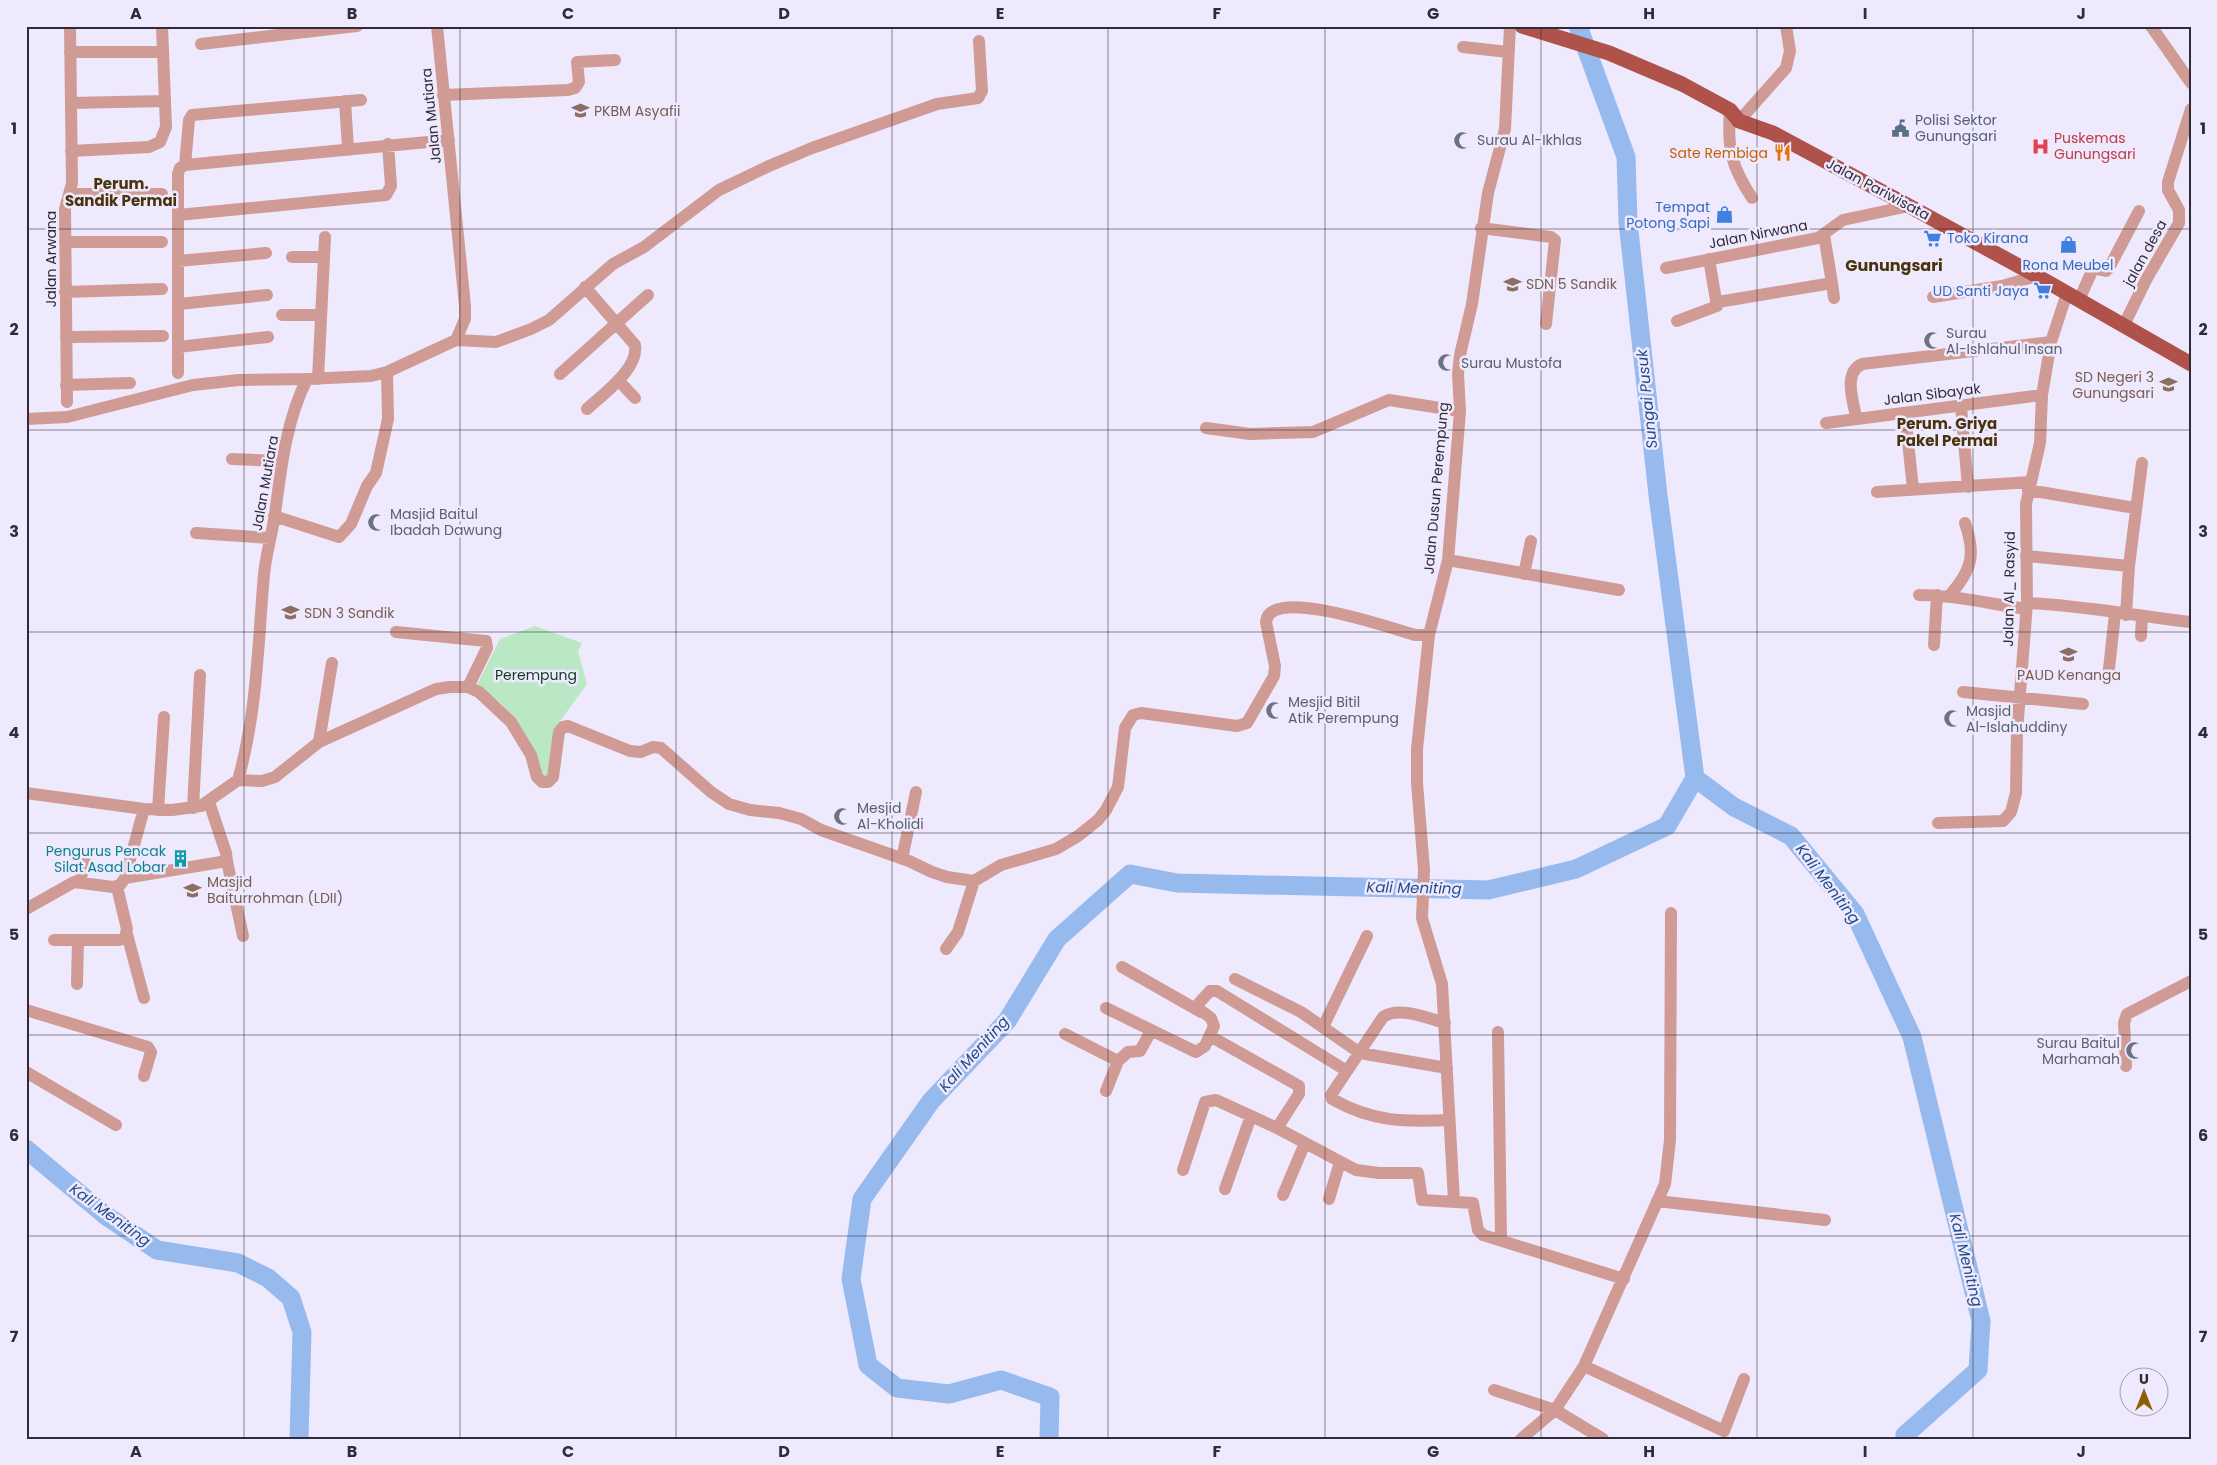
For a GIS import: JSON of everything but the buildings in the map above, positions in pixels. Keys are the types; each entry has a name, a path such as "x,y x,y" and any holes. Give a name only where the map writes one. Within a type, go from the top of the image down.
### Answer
{"main road":[{"name":"Jalan Pariwisata","path":"1522,26 1552,33 1609,53 1682,84 1735,116 1773,133 2037,276 2191,364"}],"street":[{"name":"Jalan Arwana","path":"67,402 64,209 72,183 70,26"},
{"path":"71,151 150,147 160,142 165,135 166,121 162,26"},
{"path":"201,44 356,26"},
{"name":"Jalan Mutiara","path":"437,26 466,313 456,340"},
{"name":"Jalan Dusun Perempung","path":"1454,1201 1442,984 1422,918 1424,870 1417,783 1417,749 1429,635 1448,560 1460,411 1458,374 1460,355 1472,304 1481,228 1505,129 1510,26"},
{"path":"1752,198 1739,178 1732,159 1728,138 1735,116 1786,68 1790,51 1786,26"},
{"path":"2151,26 2191,83"},
{"path":"26,419 67,417 193,385 239,380 360,378 387,372 456,340 488,343 531,329 549,320 614,264 644,247 719,190 812,148 872,126 937,104 978,98 982,91 979,41"},
{"path":"1463,47 1508,52"},
{"path":"70,52 162,52"},
{"path":"443,95 568,90 575,88 578,82 577,62 614,60"},
{"path":"185,165 189,120 192,115 361,100"},
{"path":"71,104 165,101"},
{"path":"345,101 348,148"},
{"name":"jalan desa","path":"2124,325 2146,280 2179,223 2178,207 2168,190 2168,182 2191,109"},
{"path":"178,373 178,174 180,168 185,165 348,148 449,140"},
{"path":"178,215 386,195 391,186 388,144"},
{"path":"69,194 162,194"},
{"name":"Jalan Nirwana","path":"1666,268 1815,239 1824,235 1843,220 1909,206"},
{"name":"Jalan Al_ Rasyid","path":"1938,823 2003,821 2008,818 2016,793 2026,606 2025,517 2029,486 2040,443 2042,395 2051,342 2073,296 2092,271 2097,269 2106,271 2109,268 2139,211"},
{"path":"1481,228 1550,237 1555,240 1546,324"},
{"path":"1824,235 1834,298"},
{"name":"Jalan Mutiara","path":"238,780 246,752 254,704 264,572 281,461 312,379 321,315 325,237"},
{"path":"65,242 162,242"},
{"path":"178,262 266,253"},
{"path":"292,257 323,257"},
{"path":"1677,321 1715,307 1718,302 1709,259"},
{"path":"1934,297 2002,286 2037,276"},
{"path":"1718,302 1832,283"},
{"path":"585,288 635,345 636,351 632,365 587,409"},
{"path":"65,292 162,289"},
{"path":"178,304 267,295"},
{"path":"560,374 648,295"},
{"path":"282,315 321,315"},
{"path":"66,337 163,336"},
{"path":"178,347 268,337"},
{"path":"1856,417 1851,377 1854,370 1862,364 2051,342"},
{"path":"274,516 339,537 348,528 367,486 376,473 388,419 387,372"},
{"path":"618,380 635,398"},
{"path":"66,385 130,384"},
{"name":"Jalan Sibayak","path":"1826,423 1856,417 1905,413 2042,395"},
{"path":"1206,428 1250,434 1313,432 1389,400 1460,411"},
{"path":"1961,406 1968,487"},
{"path":"1905,413 1913,489"},
{"path":"232,459 281,461"},
{"path":"2108,678 2129,566 2142,463"},
{"path":"1878,492 1913,489 2029,486 2135,508"},
{"path":"1934,645 1944,595 1963,580 1971,562 1971,542 1965,522"},
{"path":"196,533 270,538"},
{"path":"1524,574 1531,541"},
{"path":"2026,556 2129,566"},
{"path":"1448,560 1619,590"},
{"path":"1919,595 1944,595 1968,601 2026,606 2073,606 2142,617 2191,622"},
{"path":"26,793 144,809 193,808 209,802 238,780 262,781 275,778 319,742 436,689 468,687 482,694 511,722 531,755 537,777 542,782 548,782 553,777 559,732 563,727 568,726 630,751 641,752 653,747 661,748 711,792 729,804 750,810 778,812 947,877 974,881 1001,865 1056,849 1078,836 1098,820 1106,810 1118,787 1125,728 1134,715 1141,713 1237,726 1247,723 1274,676 1275,666 1266,622 1271,611 1309,607 1415,635 1429,635"},
{"path":"2141,636 2142,617"},
{"path":"396,632 486,641 487,648 468,687"},
{"path":"319,742 332,662"},
{"path":"193,808 200,675"},
{"path":"1963,692 2083,704"},
{"path":"158,810 164,717"},
{"path":"902,859 916,792"},
{"path":"209,802 227,861 243,936"},
{"path":"144,809 121,882 127,934 144,998"},
{"path":"26,909 66,885 79,882 121,882 227,861"},
{"path":"79,882 86,864"},
{"path":"946,949 958,932 974,881"},
{"path":"1521,1439 1555,1410 1584,1366 1665,1184 1670,1140 1671,913"},
{"path":"54,940 119,940 127,934"},
{"path":"1323,1027 1367,936"},
{"path":"77,984 78,940"},
{"path":"1106,1008 1196,1052 1206,1046 1210,1036 1214,1022 1201,1012 1122,967"},
{"path":"1235,979 1301,1012 1360,1053 1447,1068"},
{"path":"2126,1066 2124,1023 2127,1014 2191,981"},
{"path":"1201,1012 1199,1003 1210,991 1217,991 1347,1071"},
{"path":"26,1010 148,1047 151,1052 144,1076"},
{"path":"1445,1022 1405,1014 1389,1013 1383,1017 1331,1093 1331,1097 1370,1117 1392,1120 1450,1120"},
{"path":"1106,1091 1118,1061 1128,1052 1140,1051 1151,1031"},
{"path":"1498,1032 1501,1240"},
{"path":"1065,1034 1118,1061"},
{"path":"1210,1036 1297,1083 1300,1089 1299,1094 1277,1128"},
{"path":"26,1072 116,1125"},
{"path":"1183,1170 1204,1106 1208,1100 1216,1100 1277,1128 1356,1170 1378,1173 1417,1173 1420,1176 1424,1201 1473,1203 1480,1233 1624,1279"},
{"path":"1225,1188 1251,1116"},
{"path":"1283,1195 1305,1143"},
{"path":"1329,1199 1340,1162"},
{"path":"1657,1201 1825,1220"},
{"path":"1584,1366 1722,1435 1744,1379"},
{"path":"1494,1390 1555,1410 1603,1439"}],"green space":[{"name":"Perempung","path":"535,626 582,643 578,652 587,684 555,728 547,777 543,777 532,748 512,714 477,685 500,639"}],"waterway":[{"name":"Sungai Pusuk","path":"1578,26 1626,157 1628,222 1658,495 1695,778"},
{"name":"Kali Meniting","path":"1049,1439 1050,1397 1001,1380 949,1394 897,1388 868,1365 851,1279 862,1199 931,1101 1007,1021 1057,939 1130,874 1177,883 1488,890 1576,869 1667,826 1695,778 1734,807 1791,836 1855,914 1912,1037 1981,1321 1978,1370 1905,1435 1906,1439"},
{"name":"Kali Meniting","path":"26,1149 105,1215 157,1250 238,1263 268,1278 291,1298 302,1332 299,1439"}],"place":[{"name":"PKBM Asyafii","path":"580,111"},
{"name":"Polisi Sektor Gunungsari","path":"1901,128"},
{"name":"Surau Al-Ikhlas","path":"1463,140"},
{"name":"Puskemas Gunungsari","path":"2040,146"},
{"name":"Sate Rembiga","path":"1782,153"},
{"name":"Tempat Potong Sapi","path":"1724,215"},
{"name":"Toko Kirana","path":"1933,238"},
{"name":"Rona Meubel","path":"2068,245"},
{"name":"SDN 5 Sandik","path":"1512,284"},
{"name":"UD Santi Jaya","path":"2043,291"},
{"name":"Surau Al-Ishlahul Insan","path":"1932,341"},
{"name":"Surau Mustofa","path":"1447,363"},
{"name":"SD Negeri 3 Gunungsari","path":"2168,385"},
{"name":"Masjid Baitul Ibadah Dawung","path":"376,522"},
{"name":"SDN 3 Sandik","path":"290,613"},
{"name":"PAUD Kenanga","path":"2069,655"},
{"name":"Mesjid Bitil Atik Perempung","path":"1274,710"},
{"name":"Masjid Al-Islahuddiny","path":"1952,719"},
{"name":"Mesjid Al-Kholidi","path":"843,816"},
{"name":"Pengurus Pencak Silat Asad Lobar","path":"180,859"},
{"name":"Masjid Baiturrohman (LDII)","path":"193,890"},
{"name":"Surau Baitul Marhamah","path":"2134,1051"}],"district":[{"name":"Perum. Sandik Permai","path":"121,192"},
{"name":"Gunungsari","path":"1894,265"},
{"name":"Perum. Griya Pakel Permai","path":"1947,432"}]}
